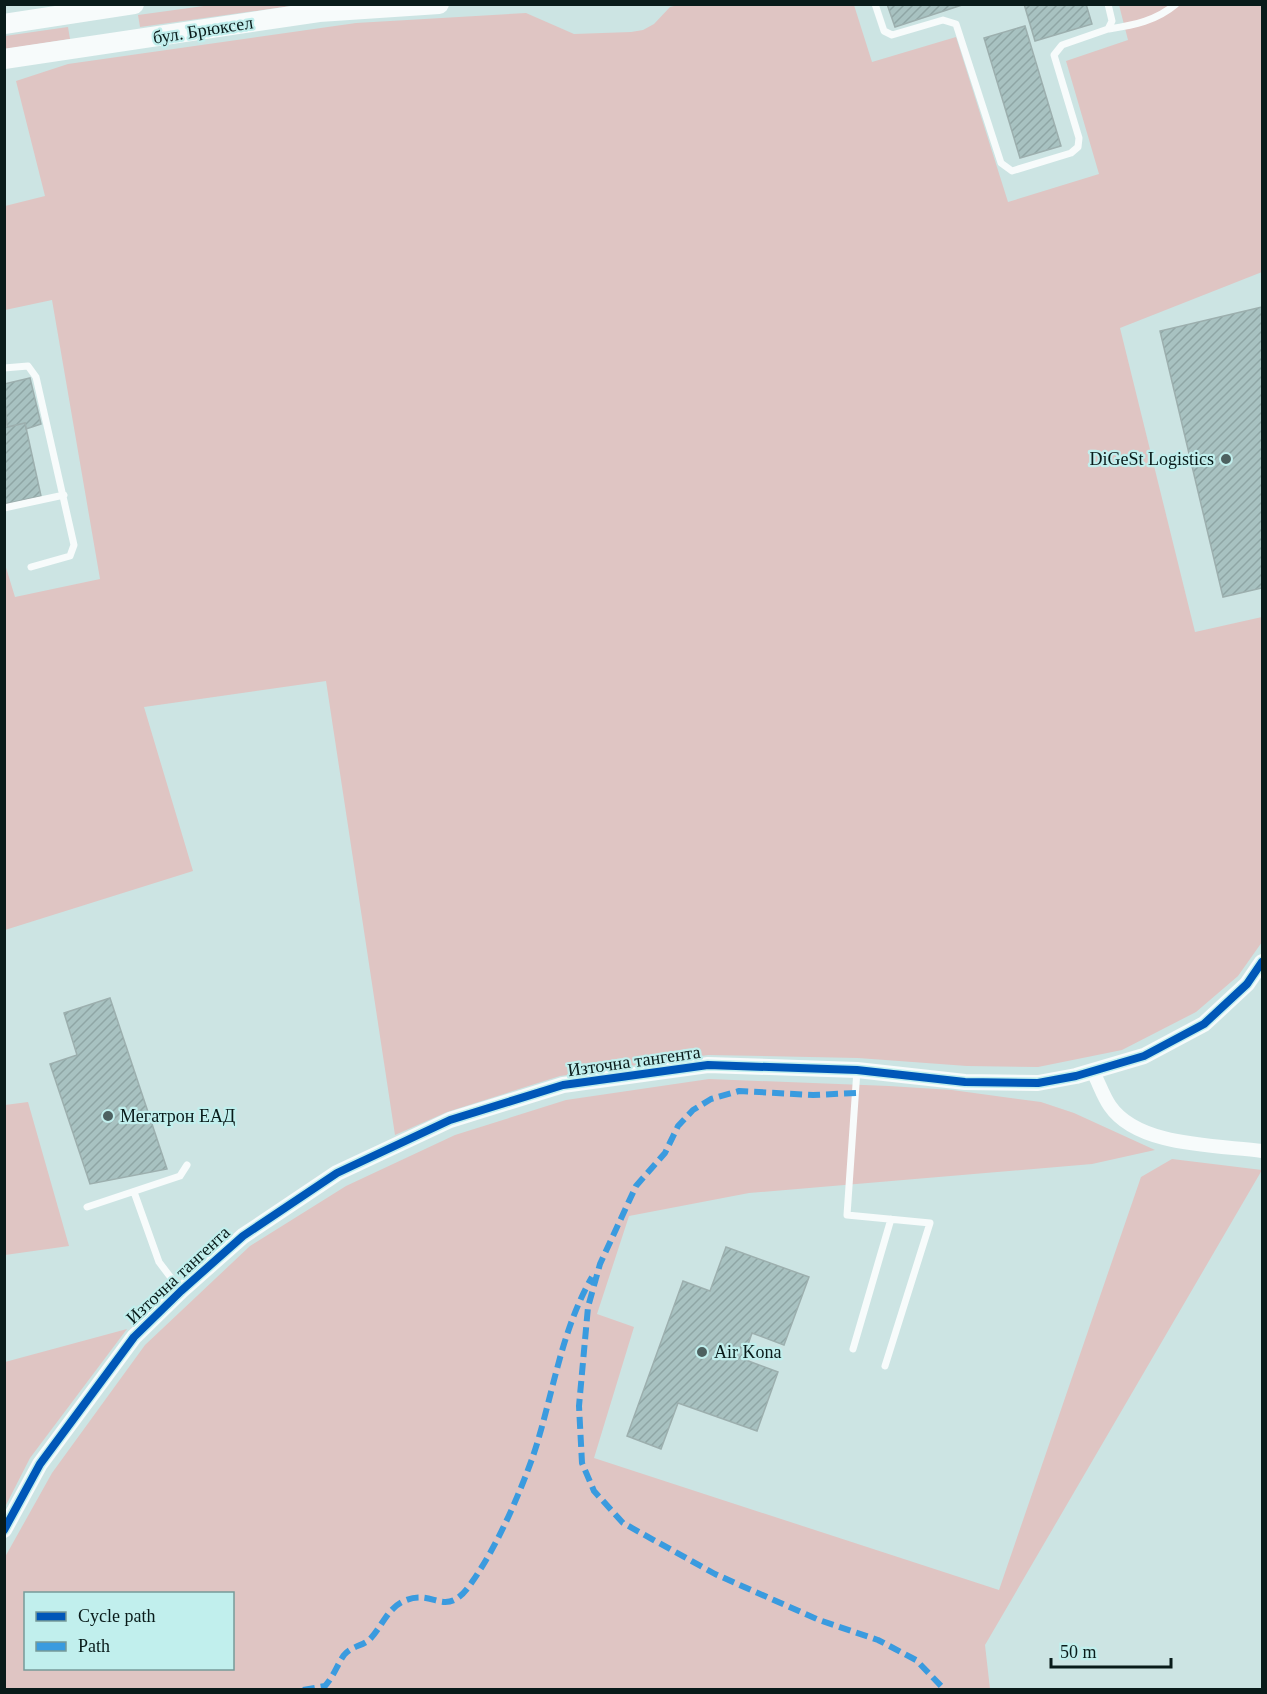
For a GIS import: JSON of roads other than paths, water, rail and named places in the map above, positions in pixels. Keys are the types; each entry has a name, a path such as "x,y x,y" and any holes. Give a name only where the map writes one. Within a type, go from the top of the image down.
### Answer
{"main road":[{"path":"4,24 134,4"},
{"name":"бул. Брюксел","path":"4,59 320,12 439,4"}],"street":[{"name":"Източна тангента","path":"4,1530 40,1464 134,1337 181,1291 243,1236 337,1173 450,1120 563,1085 708,1065 857,1070 964,1082 1038,1083 1093,1072 1144,1056 1204,1024 1247,984 1263,962"},
{"path":"1093,1072 1111,1107 1129,1124 1158,1137 1263,1151"}],"lane":[{"path":"875,4 884,31 892,35 943,20 956,24 1001,163 1012,171 1071,153 1078,147 1079,138 1054,56 1062,45 1108,29 1143,23 1165,14 1176,4"},
{"path":"1108,4 1112,21 1108,29"},
{"path":"4,68 28,56"},
{"path":"4,368 28,366 36,377 74,545 70,556 31,567"},
{"path":"4,508 64,495"},
{"path":"857,1070 847,1215 930,1223 885,1366"},
{"path":"87,1207 180,1176 187,1165"},
{"path":"134,1192 159,1262 181,1291"},
{"path":"853,1349 891,1219"}],"place":[{"name":"DiGeSt Logistics","path":"1226,459"},
{"name":"Мегатрон ЕАД","path":"108,1116"},
{"name":"Air Kona","path":"702,1352"}]}
